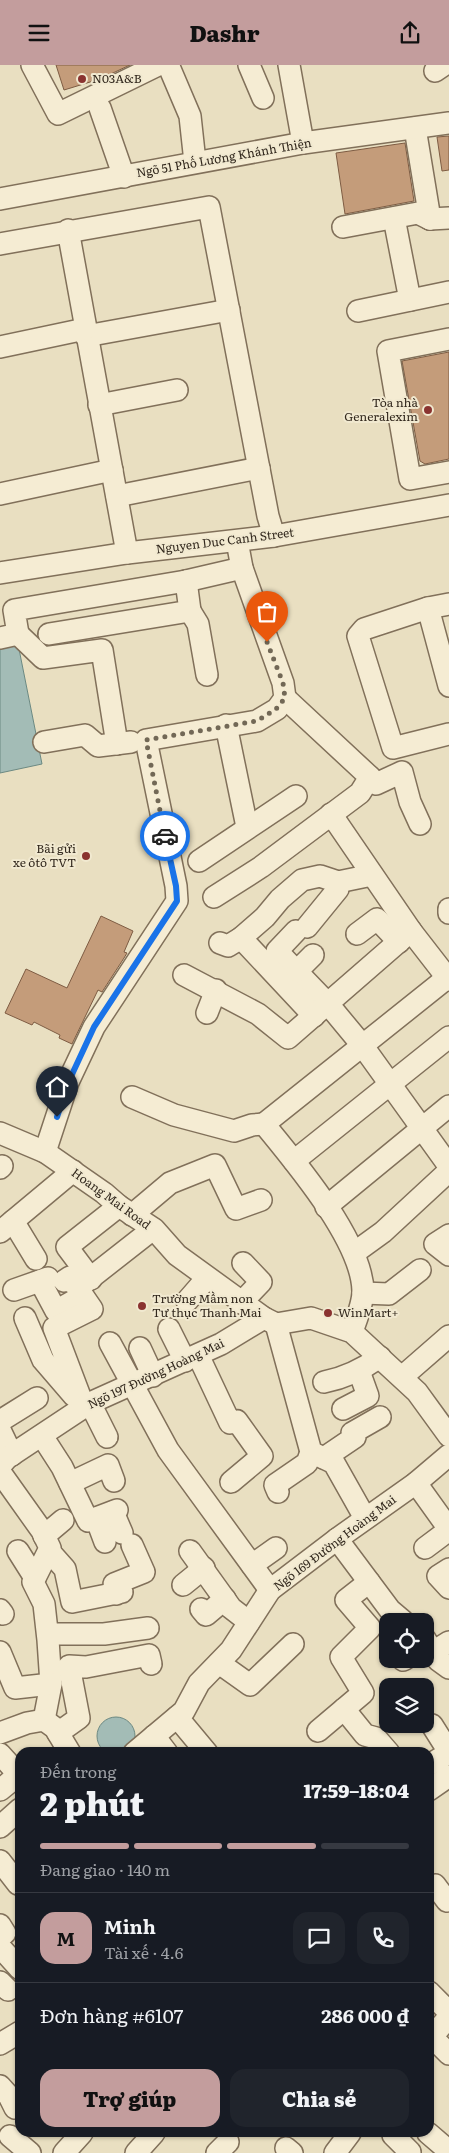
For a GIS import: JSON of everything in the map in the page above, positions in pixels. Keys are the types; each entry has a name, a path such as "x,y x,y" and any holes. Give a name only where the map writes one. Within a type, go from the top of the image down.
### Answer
{"street":[{"path":"32,65 58,114 164,67 190,116 196,162"},
{"path":"249,65 263,98"},
{"path":"289,65 303,143"},
{"path":"100,108 124,177"},
{"name":"Ngõ 51 Phố Lương Khánh Thiện","path":"0,199 303,143 449,123"},
{"path":"343,227 418,213 439,218 415,128"},
{"path":"0,244 68,230 209,207 274,536"},
{"path":"394,218 410,300"},
{"path":"68,230 85,333 127,553"},
{"path":"358,311 449,292"},
{"path":"0,347 229,310"},
{"path":"376,345 449,329"},
{"path":"449,339 388,351 410,479 449,472"},
{"path":"99,405 177,390"},
{"path":"117,496 259,467"},
{"path":"0,494 112,470"},
{"name":"Nguyen Duc Canh Street","path":"0,573 127,553 274,536 449,505"},
{"path":"237,541 242,567 283,683 285,698 376,784 402,773 410,802 420,824"},
{"path":"117,744 102,650 43,657 9,636 14,610 186,581 242,567"},
{"path":"186,581 190,611 198,624 207,675"},
{"path":"449,685 439,606 364,629 358,635 393,748 449,734"},
{"path":"49,633 190,611"},
{"path":"44,742 85,735 98,746 146,740 257,721 266,717 285,698"},
{"path":"226,725 247,827"},
{"path":"45,1151 68,1083 94,1027 177,901 176,886 146,740"},
{"path":"214,897 261,867 360,793 370,777"},
{"path":"199,861 247,827 296,796"},
{"path":"331,815 372,875 405,937"},
{"path":"220,943 228,946 240,939 302,880 320,876 338,882 372,875"},
{"path":"321,1010 296,971 277,951 301,929 338,889 338,882"},
{"path":"132,1097 174,1115 234,1131 252,1125 264,1124 448,979 405,937 377,919 357,935"},
{"path":"184,975 258,1014 288,1038 405,937"},
{"path":"240,939 362,1045 449,1166"},
{"path":"296,971 313,955"},
{"path":"207,1013 216,991"},
{"path":"294,1161 449,1037"},
{"path":"326,1207 449,1106"},
{"path":"264,1124 294,1161 326,1207 354,1253 360,1267 363,1293 352,1332"},
{"name":"Hoang Mai Road","path":"0,1133 45,1151 104,1193 125,1211 153,1229 177,1255 241,1303 270,1321"},
{"path":"106,1437 87,1405 54,1328 92,1309 67,1284 67,1247 170,1183 214,1165 236,1209 261,1200"},
{"path":"36,1259 7,1226 73,1171"},
{"path":"354,1253 383,1232 449,1171"},
{"path":"14,1291 67,1284 153,1229"},
{"path":"449,1235 435,1244 449,1255"},
{"path":"241,1303 261,1282 243,1263"},
{"path":"363,1293 390,1295 420,1270"},
{"path":"187,1301 207,1277"},
{"path":"366,1518 334,1463 318,1455 270,1321 311,1317 352,1332 417,1393 449,1436"},
{"path":"25,1318 43,1360 87,1405"},
{"name":"Ngõ 197 Đường Hoàng Mai","path":"4,1464 87,1405 154,1376 270,1321"},
{"path":"169,1329 191,1358 230,1423 237,1421 262,1456 231,1483"},
{"path":"402,1377 448,1340"},
{"path":"110,1343 168,1450 270,1590"},
{"path":"140,1348 154,1376"},
{"path":"324,1382 340,1379 359,1371 380,1357"},
{"path":"342,1409 368,1396 359,1371"},
{"path":"0,1421 36,1398"},
{"path":"278,1492 275,1485 318,1455 355,1437 352,1433 380,1417"},
{"path":"0,1430 4,1464 47,1544 65,1569 72,1603 119,1593 114,1584 144,1572 120,1540 109,1513 88,1521 69,1470 42,1436"},
{"name":"Ngõ 169 Đường Hoàng Mai","path":"141,1747 184,1711 199,1683 231,1650 270,1590 337,1539 416,1483 449,1455"},
{"path":"69,1470 108,1465 114,1481"},
{"path":"416,1483 449,1529 425,1548"},
{"path":"63,1519 47,1544 33,1582 44,1604 48,1634 51,1726 66,1747"},
{"path":"337,1539 394,1613"},
{"path":"252,1565 276,1548"},
{"path":"18,1551 35,1578"},
{"path":"190,1551 231,1608 249,1622"},
{"path":"183,1585 204,1568"},
{"path":"449,1569 438,1576 449,1589"},
{"path":"318,1731 363,1693 341,1657 370,1628 346,1600 369,1581"},
{"path":"201,1609 206,1615 225,1599"},
{"path":"48,1634 104,1634 148,1628"},
{"path":"219,1663 250,1685 293,1644"},
{"path":"434,1649 438,1660 449,1668"},
{"path":"0,1652 15,1688 51,1684"},
{"path":"0,1733 27,1723 51,1726 79,1718 68,1666 86,1667 149,1655 152,1664"},
{"path":"344,1709 365,1735 376,1738 384,1747"},
{"path":"177,1717 202,1747"},
{"path":"434,1728 449,1753 434,1762"},
{"path":"154,1736 162,1747"},
{"path":"0,1754 15,1771"},
{"path":"434,1786 449,1776"},
{"path":"0,1790 15,1777"},
{"path":"0,1827 15,1814"},
{"path":"0,1861 15,1880"},
{"path":"434,1885 447,1901 449,1899"},
{"path":"0,1925 5,1933 0,1936"},
{"path":"0,1947 15,1964"},
{"path":"434,1997 449,2012"},
{"path":"434,2034 449,2017"},
{"path":"0,2044 15,2035"},
{"path":"434,2041 449,2054"},
{"path":"0,2086 10,2097 15,2108"},
{"path":"9,2137 30,2153"},
{"path":"136,2153 150,2137"},
{"path":"335,2153 347,2137"},
{"path":"395,2137 410,2152"},
{"path":"433,2137 449,2151"}],"water":[{"path":"18,644 42,764 0,773 0,648"},
{"path":"116,1717 123,1719 133,1729 135,1736 130,1747 102,1747 99,1743 97,1736 99,1729 109,1719"}],"building":[{"name":"N03A&B","path":"56,65 130,65 100,79 64,90"},
{"path":"449,136 449,170 442,171 437,137"},
{"path":"405,143 414,201 345,214 336,153"},
{"name":"Tòa nhà Generalexim","path":"449,352 449,459 425,464 420,461 402,361"},
{"path":"101,916 133,931 124,952 127,953 102,992 98,990 72,1044 59,1038 60,1035 34,1022 32,1025 5,1013 26,969 67,988"}],"way so far":[{"path":"165,836 146,740 257,721 276,709 285,698 283,683 267,642"}],"place":[{"name":"N03A&B","path":"82,79"},
{"name":"Tòa nhà Generalexim","path":"428,410"},
{"name":"Bãi gửi xe ôtô TVT","path":"86,856"},
{"name":"Trường Mầm non Tư thục Thanh Mai","path":"142,1306"},
{"name":"WinMart+","path":"328,1313"}],"route":[{"path":"57,1117 68,1083 94,1027 177,901 176,886 165,836"}]}
